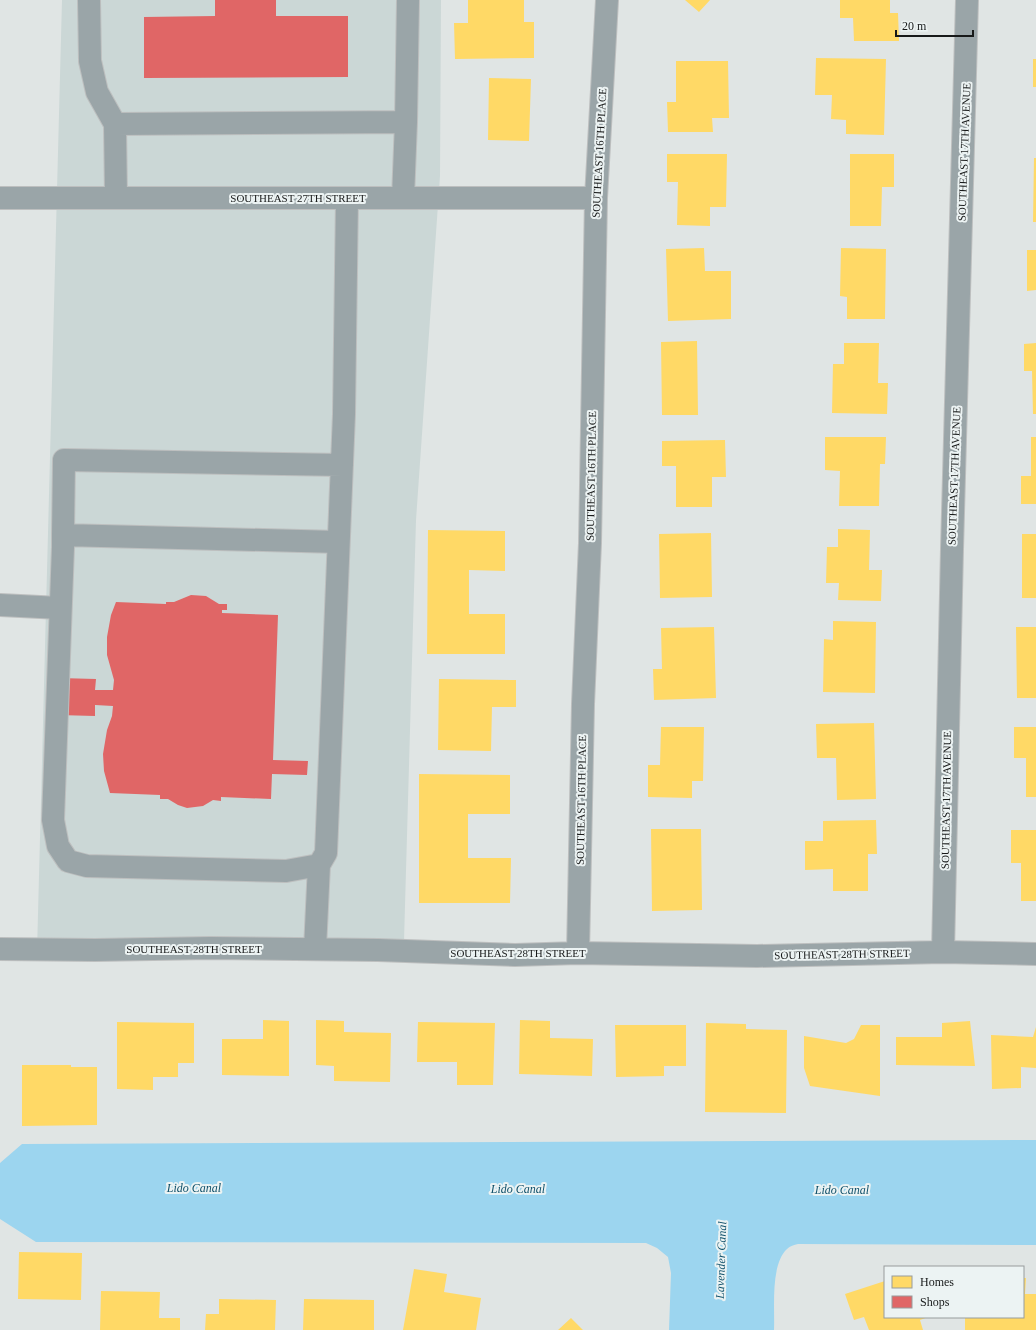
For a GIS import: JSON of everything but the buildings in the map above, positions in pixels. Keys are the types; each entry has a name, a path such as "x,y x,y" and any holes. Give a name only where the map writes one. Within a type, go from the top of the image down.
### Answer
{"street":[{"path":"89,0 90,61 97,92 115,124 116,198"},
{"path":"403,198 408,0"},
{"name":"SOUTHEAST 16TH PLACE","path":"578,953 590,535 596,198 607,0"},
{"name":"SOUTHEAST 17TH AVENUE","path":"943,952 967,0"},
{"path":"115,124 406,122"},
{"name":"SOUTHEAST 27TH STREET","path":"0,198 596,198"},
{"path":"315,949 319,865 326,853 342,465 347,198"},
{"path":"319,865 286,871 87,866 68,861 58,846 53,820 63,535 64,460 342,465"},
{"path":"63,535 338,542"},
{"path":"0,605 60,608"},
{"name":"SOUTHEAST 28TH STREET","path":"0,949 315,949 515,955 578,953 757,956 943,952 1036,954"}],"shaded area":[{"path":"62,0 441,0 440,176 416,520 404,941 37,952"}],"water":[{"path":"1036,1140 1036,1245 794,1245 787,1249 778,1265 774,1287 774,1330 669,1330 671,1273 668,1257 657,1248 646,1243 36,1242 0,1219 0,1163 22,1144"}],"water label":[{"name":"Lido Canal","path":"194,1188"},
{"name":"Lido Canal","path":"518,1189"},
{"name":"Lido Canal","path":"842,1190"},
{"name":"Lavender Canal","path":"721,1260"}]}
